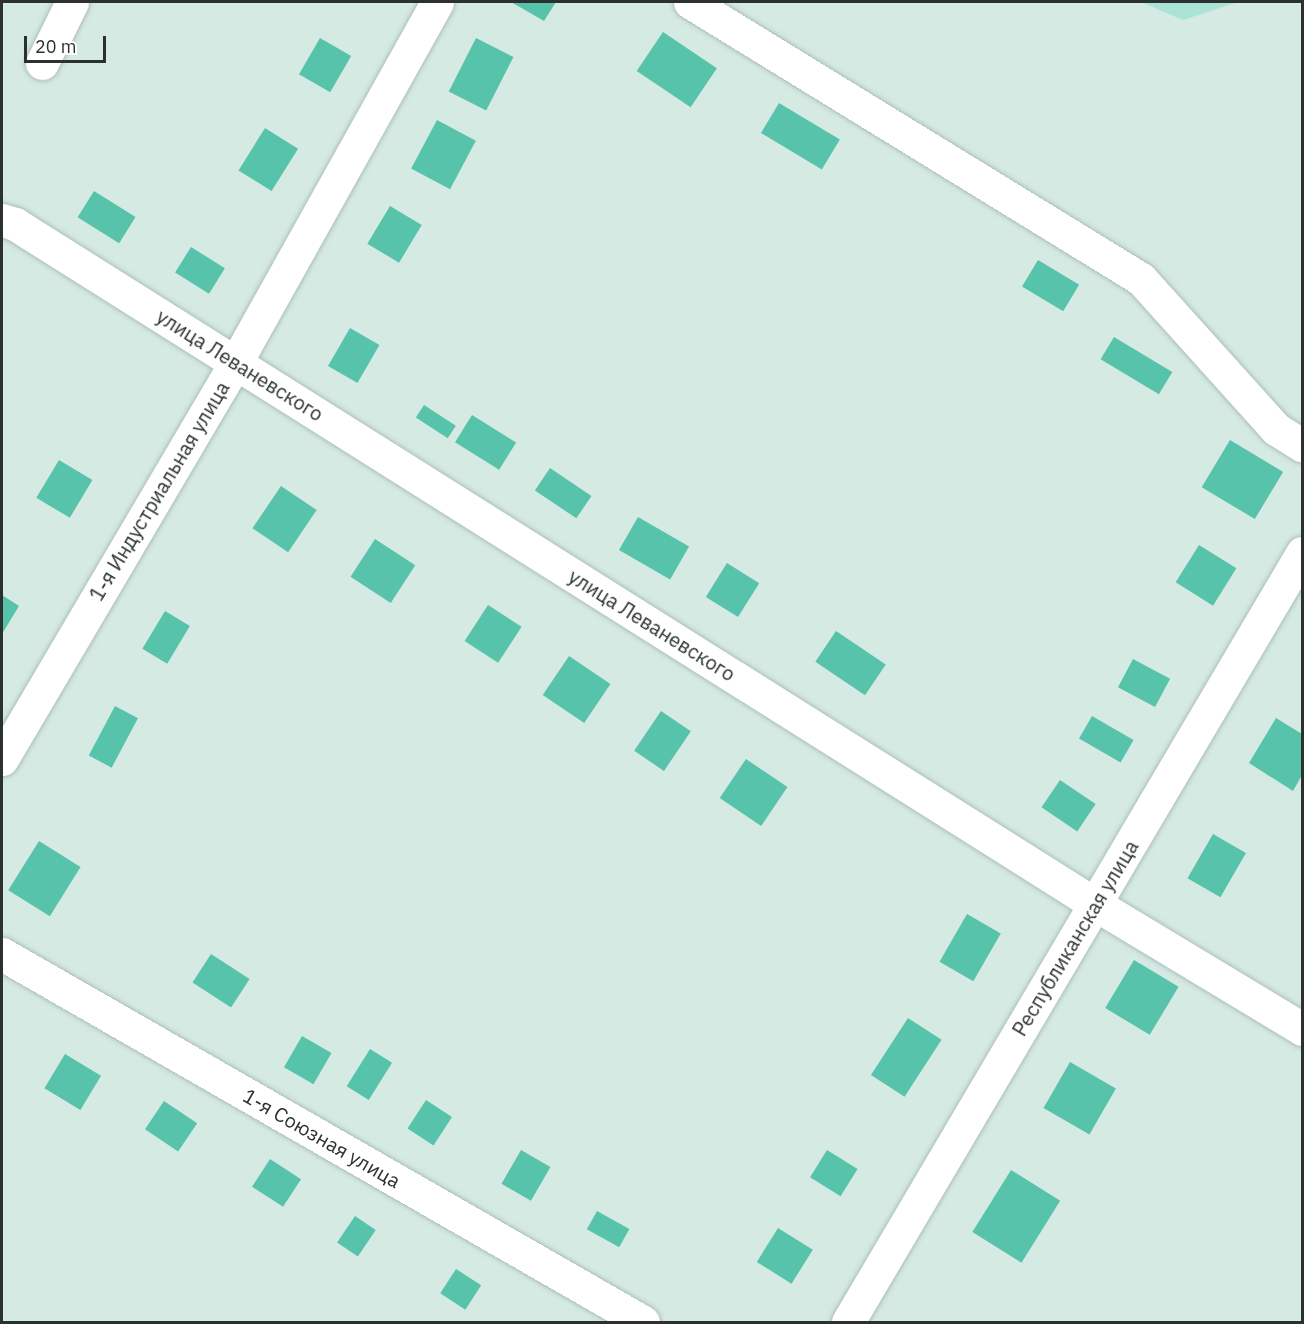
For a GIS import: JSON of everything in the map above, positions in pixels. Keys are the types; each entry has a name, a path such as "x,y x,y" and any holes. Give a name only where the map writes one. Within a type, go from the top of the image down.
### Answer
{"street":[{"path":"42,63 72,2"},
{"name":"1-я Индустриальная улица","path":"2,759 236,362 437,2"},
{"path":"690,2 1141,279 1276,429 1302,444"},
{"name":"улица Леваневского","path":"2,220 15,224 1095,904 1302,1029"},
{"name":"Республиканская улица","path":"848,1323 1302,554"},
{"name":"1-я Союзная улица","path":"2,954 643,1323"}],"green space":[{"path":"1141,2 1238,2 1183,20"}],"building":[{"path":"511,2 556,2 544,21"},
{"path":"663,32 717,68 691,107 637,71"},
{"path":"320,38 351,56 330,92 299,74"},
{"path":"476,38 513,57 486,111 449,91"},
{"path":"779,103 840,140 822,170 761,133"},
{"path":"437,120 476,141 450,189 411,169"},
{"path":"265,128 298,149 272,191 239,170"},
{"path":"94,191 136,217 119,243 78,217"},
{"path":"390,206 422,225 399,263 367,244"},
{"path":"191,247 225,268 209,294 175,272"},
{"path":"1038,260 1079,285 1063,311 1022,287"},
{"path":"350,328 379,345 357,383 328,366"},
{"path":"1114,337 1172,372 1159,394 1101,359"},
{"path":"424,405 456,426 448,438 416,418"},
{"path":"472,415 516,443 499,470 455,442"},
{"path":"1230,440 1283,472 1255,519 1202,487"},
{"path":"59,460 92,480 70,518 36,498"},
{"path":"550,468 591,496 576,518 535,490"},
{"path":"281,486 317,510 288,552 252,528"},
{"path":"638,517 689,546 670,579 619,550"},
{"path":"375,539 415,565 391,603 350,577"},
{"path":"1199,545 1236,568 1213,606 1176,582"},
{"path":"727,563 759,583 738,617 706,597"},
{"path":"2,595 19,606 2,634"},
{"path":"488,605 522,627 498,663 465,641"},
{"path":"165,611 190,626 167,664 142,649"},
{"path":"836,631 886,665 865,695 815,662"},
{"path":"569,656 610,684 584,723 543,695"},
{"path":"1133,659 1170,679 1155,707 1118,687"},
{"path":"115,706 138,718 112,768 89,755"},
{"path":"661,711 691,731 664,771 634,751"},
{"path":"1092,716 1134,740 1121,763 1079,739"},
{"path":"1276,718 1302,734 1302,775 1293,791 1249,763"},
{"path":"746,759 787,787 761,826 720,798"},
{"path":"1060,780 1096,804 1077,831 1042,807"},
{"path":"1213,834 1246,853 1220,897 1188,878"},
{"path":"39,841 81,867 50,916 8,890"},
{"path":"967,914 1001,934 973,981 940,962"},
{"path":"211,954 250,979 231,1008 192,983"},
{"path":"1134,960 1179,987 1150,1035 1105,1008"},
{"path":"908,1018 942,1040 905,1097 871,1075"},
{"path":"302,1036 331,1053 313,1084 284,1067"},
{"path":"370,1049 392,1063 369,1100 347,1086"},
{"path":"65,1054 101,1076 80,1110 44,1088"},
{"path":"1070,1062 1116,1088 1089,1134 1044,1108"},
{"path":"426,1100 452,1117 433,1145 407,1129"},
{"path":"164,1101 197,1123 178,1152 145,1129"},
{"path":"521,1150 550,1167 531,1201 502,1184"},
{"path":"827,1150 858,1169 841,1196 810,1177"},
{"path":"270,1159 301,1179 283,1207 252,1187"},
{"path":"1011,1170 1060,1201 1022,1263 972,1232"},
{"path":"597,1211 629,1229 619,1247 587,1229"},
{"path":"355,1216 376,1230 358,1257 337,1243"},
{"path":"778,1228 813,1250 792,1284 757,1262"},
{"path":"456,1269 481,1285 465,1310 440,1293"}]}
